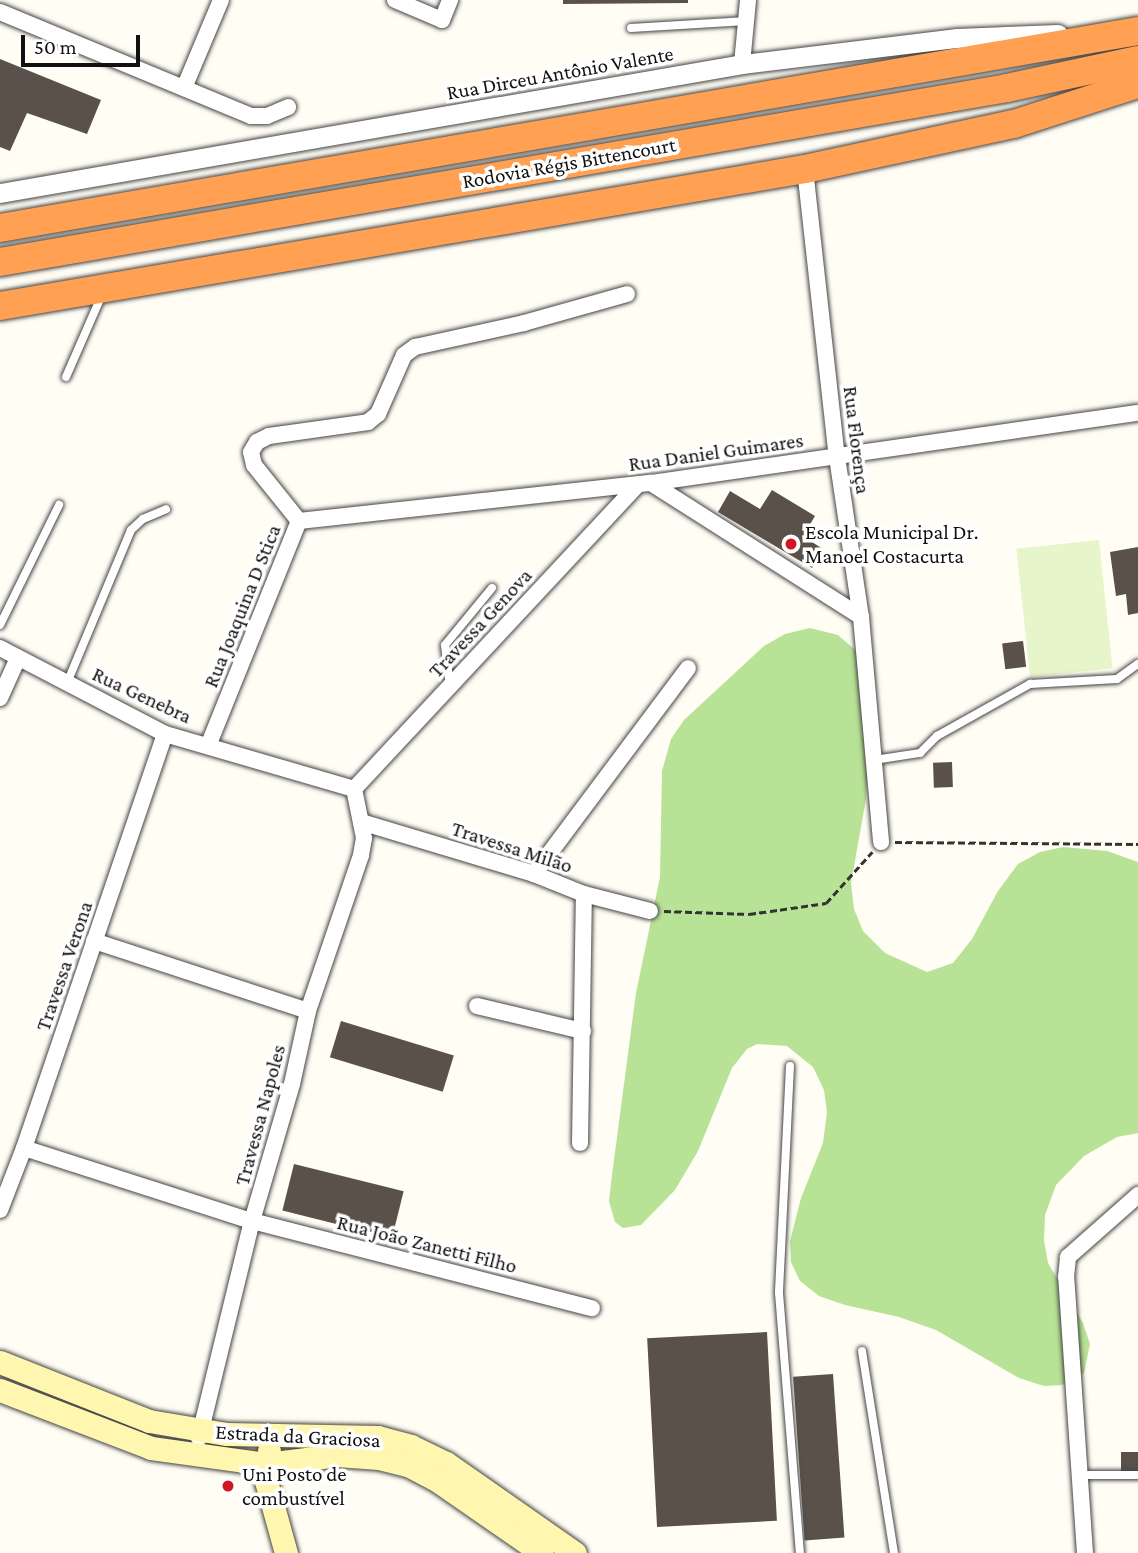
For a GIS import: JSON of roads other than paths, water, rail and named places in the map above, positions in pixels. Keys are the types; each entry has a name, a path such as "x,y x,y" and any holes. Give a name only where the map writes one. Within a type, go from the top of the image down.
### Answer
{"highway":[{"name":"Rodovia Régis Bittencourt","path":"0,228 1135,31"},
{"name":"Rodovia Régis Bittencourt","path":"8,263 1007,88 1138,60"},
{"path":"0,306 804,169 1014,124 1138,84"}],"main road":[{"name":"Estrada da Graciosa","path":"0,1362 126,1413 200,1431 271,1437 378,1437 411,1446 446,1462 575,1553"},
{"name":"Estrada da Graciosa","path":"0,1391 151,1448 267,1464 337,1455 379,1458 408,1465 438,1481 542,1553"},
{"path":"271,1437 267,1481 286,1553"}],"street":[{"path":"184,88 221,0"},
{"path":"395,0 442,20 450,0"},
{"path":"742,64 748,0"},
{"path":"0,12 251,116 267,116 288,107"},
{"name":"Rua Dirceu Antônio Valente","path":"0,193 742,64 957,38 1135,31"},
{"name":"Rua Florença","path":"804,169 837,457 861,617 881,842"},
{"path":"299,521 254,465 251,452 257,442 269,436 368,422 378,414 404,355 415,347 524,323 627,294"},
{"name":"Rua Daniel Guimares","path":"299,521 644,484 1138,412"},
{"path":"644,484 861,617"},
{"name":"Travessa Genova","path":"354,789 644,484"},
{"name":"Rua Joaquina D Stica","path":"208,746 299,521"},
{"name":"Rua Genebra","path":"0,648 165,734 354,789"},
{"path":"0,698 18,658"},
{"path":"534,874 688,667"},
{"name":"Travessa Verona","path":"0,1210 24,1148 165,734"},
{"name":"Travessa Napoles","path":"196,1455 252,1221 292,1084 308,1011 361,855 364,838 354,789"},
{"name":"Travessa Milão","path":"361,822 534,874 584,894 650,911"},
{"path":"580,1143 584,894"},
{"path":"94,941 308,1011"},
{"path":"477,1006 583,1031"},
{"name":"Rua João Zanetti Filho","path":"24,1148 252,1221 592,1308"},
{"path":"1085,1553 1066,1277 1068,1257 1138,1195"}],"lane":[{"path":"631,28 747,21"},
{"path":"66,377 104,288"},
{"path":"0,625 59,505"},
{"path":"67,683 131,530 144,519 166,509"},
{"path":"450,686 445,645 492,588"},
{"path":"874,760 920,753 937,736 1030,684 1117,678 1138,664"},
{"path":"790,1066 779,1293 800,1553"},
{"path":"862,1351 894,1553"},
{"path":"1080,1475 1138,1475"}],"place":[{"name":"Escola Municipal Dr. Manoel Costacurta","path":"791,544"},
{"name":"Uni Posto de combustível","path":"228,1486"}]}
